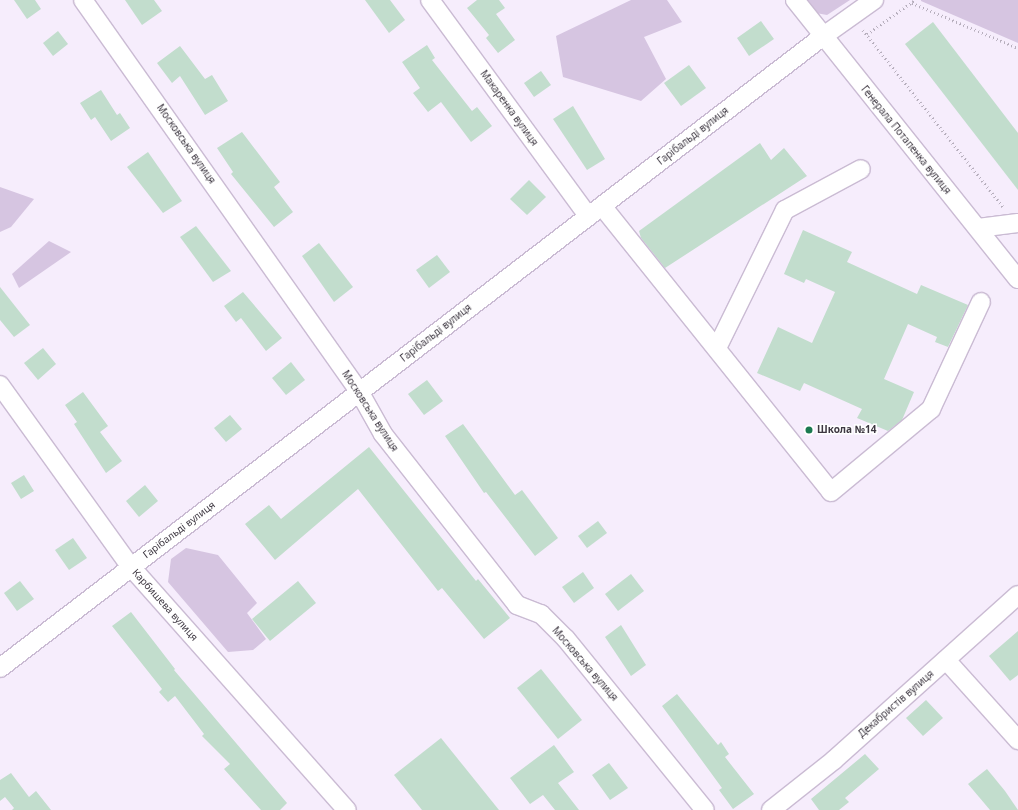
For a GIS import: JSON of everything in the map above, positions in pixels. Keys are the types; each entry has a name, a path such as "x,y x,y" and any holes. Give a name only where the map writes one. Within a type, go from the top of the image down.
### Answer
{"street":[{"name":"Московська вулиця","path":"83,0 360,393 383,434 517,605 541,614 566,639 705,810"},
{"name":"Макаренка вулиця","path":"430,0 595,211 717,348 831,492 931,409 981,302"},
{"name":"Генерала Потапенка вулиця","path":"795,0 822,37 1018,279"},
{"name":"Гарібальді вулиця","path":"0,668 822,37 874,0"},
{"path":"717,348 785,210 861,169"},
{"path":"978,228 1017,223"},
{"name":"Карбишева вулиця","path":"0,385 131,566 347,810"},
{"name":"Декабристів вулиця","path":"771,810 834,760 1018,594"},
{"path":"946,660 1018,740"}],"path":[{"path":"867,34 915,0"},
{"path":"912,3 1018,48"},
{"path":"852,16 1017,223"}],"shaded area":[{"path":"631,0 667,0 682,22 644,37 666,79 641,101 563,77 556,36"},
{"path":"802,0 850,0 827,15 816,13"},
{"path":"921,0 1018,0 1018,43 921,1"},
{"path":"0,187 34,199 11,227 0,232"},
{"path":"49,241 71,252 19,288 12,274"},
{"path":"186,548 218,555 257,603 247,613 266,639 253,650 228,652 168,582 171,559"}],"building":[{"path":"14,0 35,0 41,9 27,19"},
{"path":"125,0 154,0 162,11 142,25"},
{"path":"365,0 390,0 405,20 389,33"},
{"path":"477,0 499,0 505,8 496,14 515,40 498,53 486,38 489,35 467,8"},
{"path":"761,21 774,39 749,56 737,38"},
{"path":"933,22 1018,133 1018,190 905,44"},
{"path":"58,31 68,44 53,56 43,43"},
{"path":"427,45 435,58 432,60 472,111 477,107 492,126 471,142 441,102 428,112 413,93 420,88 402,62"},
{"path":"180,46 205,79 212,75 228,101 205,115 180,76 172,83 157,63"},
{"path":"689,65 706,88 681,106 664,83"},
{"path":"541,71 551,85 534,97 524,83"},
{"path":"101,90 117,115 120,113 130,128 111,141 95,117 91,120 80,103"},
{"path":"573,106 605,159 587,170 553,119"},
{"path":"242,132 280,182 274,187 293,212 274,227 231,174 233,172 217,148"},
{"path":"760,143 771,160 784,148 807,176 665,268 641,238 639,231"},
{"path":"148,152 182,201 163,213 127,167"},
{"path":"529,180 546,197 527,215 510,199"},
{"path":"196,226 231,271 213,282 180,237"},
{"path":"803,230 852,252 847,262 917,294 921,285 968,305 948,347 935,342 937,337 908,324 884,379 914,392 902,420 888,431 857,418 862,409 804,383 800,391 757,373 778,327 812,343 835,292 806,279 804,283 784,274"},
{"path":"319,243 353,287 334,302 302,256"},
{"path":"437,255 450,272 429,288 416,270"},
{"path":"0,287 30,325 14,337 0,320"},
{"path":"243,292 282,338 266,351 241,318 236,322 224,306"},
{"path":"43,348 56,364 38,380 24,363"},
{"path":"291,362 305,380 286,395 272,378"},
{"path":"427,380 443,401 424,415 408,394"},
{"path":"83,392 108,426 100,432 122,461 106,473 74,424 77,422 65,405"},
{"path":"230,415 242,429 226,442 214,428"},
{"path":"463,424 515,495 522,490 558,538 535,556 486,492 484,493 445,436"},
{"path":"369,447 476,581 478,579 510,618 484,639 442,588 438,591 358,489 275,560 245,524 269,505 281,519"},
{"path":"24,475 34,491 21,499 11,483"},
{"path":"145,485 158,501 139,517 126,501"},
{"path":"598,521 607,533 587,548 578,536"},
{"path":"73,538 87,558 69,570 55,550"},
{"path":"583,572 594,588 574,603 562,587"},
{"path":"631,574 644,591 618,611 605,594"},
{"path":"20,581 34,599 17,611 4,593"},
{"path":"298,581 316,603 270,641 252,619"},
{"path":"131,612 175,669 174,670 287,803 280,810 261,810 224,769 230,764 202,736 204,734 175,696 168,702 159,692 162,689 112,626"},
{"path":"621,625 646,665 631,676 605,637"},
{"path":"1018,631 1018,675 1010,681 989,656"},
{"path":"541,669 582,720 558,739 517,688"},
{"path":"677,694 718,745 721,742 729,754 725,757 754,794 733,809 719,790 722,788 662,706"},
{"path":"926,700 943,718 923,736 906,718"},
{"path":"441,738 499,810 422,810 394,775"},
{"path":"554,745 574,772 558,783 579,810 555,810 543,795 530,804 510,778"},
{"path":"865,754 879,769 845,798 849,802 839,810 819,810 811,799"},
{"path":"609,763 628,788 610,800 592,775"},
{"path":"987,769 1018,810 990,810 968,784"},
{"path":"11,773 29,797 36,791 51,810 12,810 14,808 5,797 0,801 0,780"}],"place":[{"name":"Школа №14","path":"809,430"}]}
